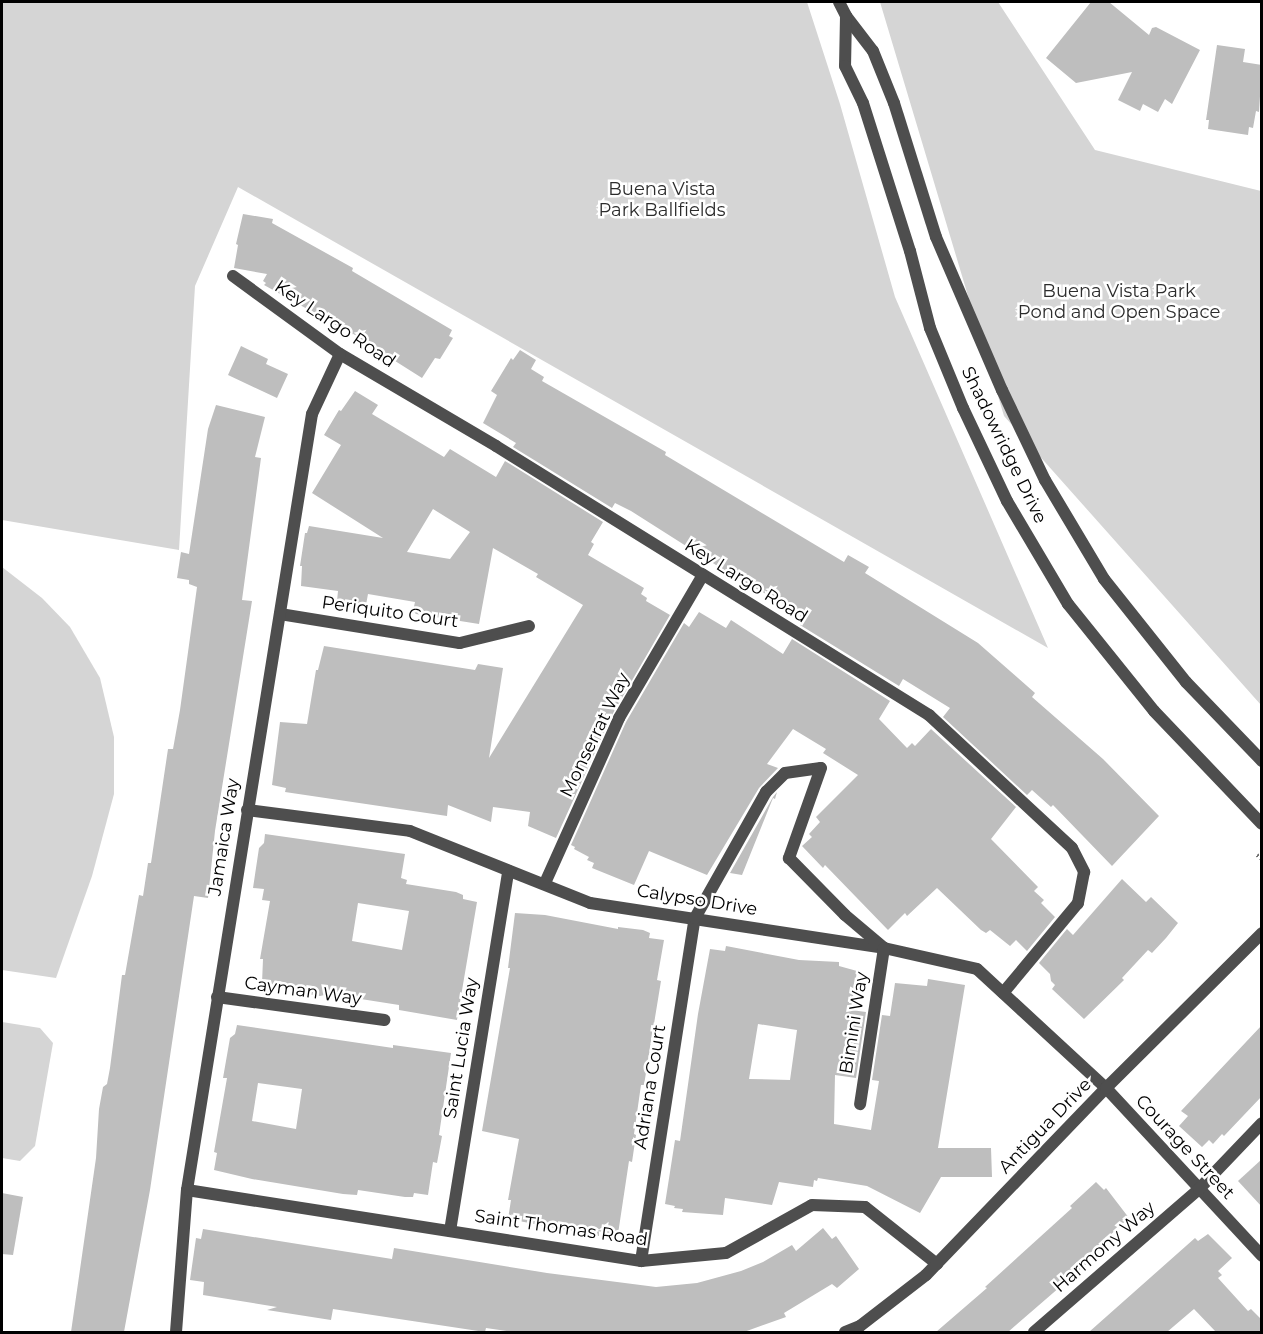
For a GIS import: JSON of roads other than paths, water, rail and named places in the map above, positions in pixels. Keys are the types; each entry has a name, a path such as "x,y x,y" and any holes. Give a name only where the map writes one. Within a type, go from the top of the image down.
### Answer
{"street":[{"name":"Shadowridge Drive","path":"839,2 846,16 873,51 894,103 936,237 1002,390 1045,480 1104,579 1186,682 1262,761"},
{"name":"Shadowridge Drive","path":"846,16 845,66 863,103 910,251 930,328 963,408 1007,501 1075,613 1154,711 1262,824"},
{"name":"Key Largo Road","path":"233,276 340,354 496,446 929,715 1072,848 1084,872 1078,903 1003,993"},
{"name":"Jamaica Way","path":"176,1332 187,1190 312,414 340,354"},
{"name":"Monserrat Way","path":"544,883 619,718 703,575"},
{"name":"Periquito Court","path":"280,614 460,643 529,626"},
{"path":"694,918 766,792 785,773 821,768 789,858 845,915 884,948"},
{"name":"Calypso Drive","path":"247,810 410,831 590,903 884,948 977,969 1106,1088"},
{"name":"Saint Lucia Way","path":"450,1231 507,871"},
{"name":"Adriana Court","path":"642,1261 694,918"},
{"name":"Antigua Drive","path":"845,1332 860,1326 937,1264 1106,1088 1262,933"},
{"name":"Bimini Way","path":"860,1104 884,948"},
{"name":"Cayman Way","path":"217,997 384,1020"},
{"name":"Courage Street","path":"1106,1088 1262,1256"},
{"name":"Harmony Way","path":"1034,1332 1199,1189 1262,1123"},
{"name":"Saint Thomas Road","path":"187,1190 642,1261 726,1253 812,1205 865,1207 937,1264"}],"park label":[{"name":"Buena Vista Park Ballfields","path":"662,200"},
{"name":"Buena Vista Park Pond and Open Space","path":"1119,302"}]}
